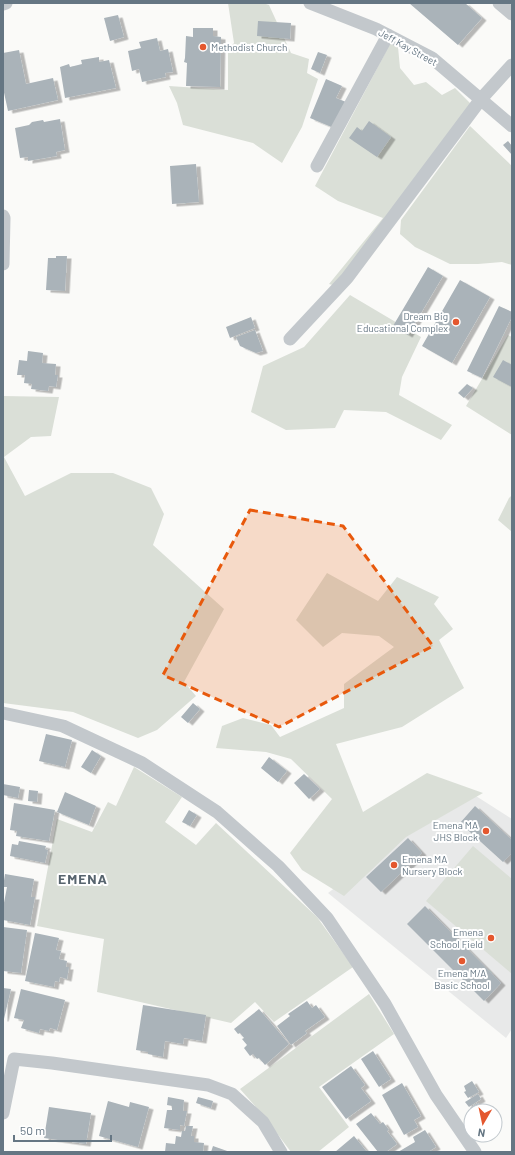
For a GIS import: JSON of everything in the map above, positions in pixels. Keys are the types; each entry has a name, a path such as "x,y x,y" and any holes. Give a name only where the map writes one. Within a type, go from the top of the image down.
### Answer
{"street":[{"name":"Jeff Kay Street","path":"310,3 376,29 432,58 512,126"},
{"path":"499,3 512,14"},
{"path":"317,166 388,35"},
{"path":"290,338 347,278 481,99 512,65"},
{"path":"3,216 3,264"},
{"path":"3,713 63,726 142,763 216,812 278,866 327,918 385,1004 436,1095 475,1152"},
{"path":"3,1113 8,1058 52,1063 208,1085 232,1094 263,1122 281,1152"}],"highlighted area":[{"path":"250,510 343,526 433,646 279,727 163,675"}],"shaded area":[{"path":"228,3 263,3 269,5 291,53 309,59 307,73 318,79 302,127 282,163 253,143 183,125 177,103 169,86 228,90 228,50 234,43"},
{"path":"391,42 398,47 400,68 414,85 426,82 442,95 455,88 471,104 336,286 329,284 383,218 338,201 315,186"},
{"path":"470,126 512,166 512,265 502,262 450,264 415,247 400,234 401,220"},
{"path":"350,295 421,337 402,377 399,395 452,425 441,440 386,412 344,410 335,428 286,430 251,412 263,366 304,347"},
{"path":"508,335 512,337 512,435 466,406"},
{"path":"3,396 59,397 51,436 31,437 4,457 25,496 71,473 113,473 151,488 164,514 153,545 224,609 184,682 196,696 157,730 138,738 73,712 3,703"},
{"path":"512,495 512,532 498,520"},
{"path":"327,573 378,601 397,577 439,597 434,604 453,629 439,640 464,688 402,727 336,744 363,812 427,773 483,793 406,837 344,896 302,870 290,853 332,799 291,759 266,752 216,748 222,726 243,718 271,725 280,737 344,708 344,684 394,647 379,636 342,633 323,647 296,620"},
{"path":"134,767 182,797 165,822 196,845 216,823 317,917 353,967 274,1022 255,1002 231,1023 97,992 104,939 37,926 57,819 92,832 108,802 116,806"},
{"name":"Emena M/A Basic School","path":"465,789 512,819 512,1029 506,1038 328,893"},
{"name":"Emena School Field","path":"473,846 512,879 512,974 426,901"},
{"path":"369,994 394,1034 319,1087 349,1127 318,1152 291,1152 264,1116 240,1089"}],"building":[{"path":"409,3 465,3 482,18 458,45"},
{"path":"118,15 124,37 110,41 104,18"},
{"path":"258,21 291,23 290,39 257,36"},
{"name":"Methodist Church","path":"193,28 213,28 213,36 221,37 220,87 186,86 187,63 184,62 186,36 193,37"},
{"path":"157,38 160,51 168,49 173,72 165,73 166,77 142,82 139,69 132,71 128,51 141,48 139,42"},
{"path":"19,50 26,84 53,78 58,100 8,111 3,88 3,53"},
{"path":"318,52 327,55 320,73 311,69"},
{"path":"99,57 99,62 109,60 116,88 65,98 60,67 69,64 70,67 82,64 81,60"},
{"path":"326,79 342,86 336,98 346,102 334,128 310,118"},
{"path":"60,119 65,150 56,152 57,156 28,161 28,157 20,158 15,128 29,125 32,122 43,120 44,122"},
{"path":"369,121 391,137 377,157 349,138 357,127 362,131"},
{"path":"508,141 512,146 512,155 503,145"},
{"path":"196,164 199,202 172,204 170,166"},
{"path":"56,256 67,256 65,291 46,290 48,258 56,258"},
{"path":"428,267 443,276 408,335 393,326"},
{"name":"Dream Big Educational Complex","path":"460,280 490,297 452,363 422,346"},
{"path":"499,306 512,312 512,317 482,378 467,371"},
{"path":"251,317 255,328 230,338 226,327"},
{"path":"255,330 263,351 256,353 240,346 236,337"},
{"path":"28,351 43,353 42,363 56,364 55,375 58,375 56,387 49,386 48,391 31,389 32,384 24,383 25,375 17,375 19,360 27,361"},
{"path":"503,360 512,365 512,387 493,377"},
{"path":"467,384 473,388 464,398 458,393"},
{"path":"193,703 200,709 188,723 181,717"},
{"path":"46,734 72,740 65,767 39,761"},
{"path":"92,750 101,756 91,773 81,767"},
{"path":"269,757 287,771 278,782 261,768"},
{"path":"304,774 320,789 309,799 294,783"},
{"path":"3,784 20,787 18,798 3,795"},
{"path":"29,790 38,791 37,802 28,801"},
{"path":"65,792 96,806 89,825 57,812"},
{"path":"14,803 55,810 49,841 16,836 17,831 10,830"},
{"name":"Emena MA JHS Block","path":"475,806 512,840 512,853 503,862 460,823"},
{"path":"189,810 197,815 190,826 182,822"},
{"name":"Emena MA Nursery Block","path":"408,838 422,853 381,892 366,877"},
{"path":"19,841 46,846 45,849 48,850 45,863 10,856 12,844 18,845"},
{"path":"5,874 34,879 31,897 35,897 30,925 3,920 3,908 7,887 3,887"},
{"path":"425,906 501,983 484,1001 407,924"},
{"path":"3,927 27,930 21,973 3,971"},
{"path":"35,933 59,938 56,950 61,951 59,959 67,961 66,967 69,967 67,979 60,977 59,982 55,981 54,987 25,981"},
{"path":"3,988 11,989 4,1019 3,1019"},
{"path":"21,989 65,1000 57,1030 50,1028 49,1031 40,1029 39,1033 21,1028 24,1020 14,1018"},
{"path":"307,1001 312,1008 316,1005 325,1017 305,1031 307,1033 291,1045 277,1026 290,1016 288,1014"},
{"path":"143,1005 206,1015 202,1041 184,1038 183,1044 165,1041 163,1057 136,1050"},
{"path":"259,1009 289,1044 265,1065 253,1054 250,1056 244,1048 247,1045 242,1039 244,1038 234,1029"},
{"path":"373,1051 391,1079 379,1087 361,1059"},
{"path":"351,1066 365,1085 361,1088 371,1101 346,1119 322,1087"},
{"path":"472,1081 479,1092 468,1098 464,1092 466,1091 464,1086"},
{"path":"402,1083 421,1116 414,1120 418,1127 404,1135 382,1095"},
{"path":"478,1094 481,1099 475,1103 465,1102"},
{"path":"168,1097 184,1100 183,1111 187,1111 184,1126 180,1125 180,1130 164,1128 167,1110 172,1110 172,1106 167,1105"},
{"path":"198,1097 213,1101 211,1108 196,1103"},
{"path":"108,1101 129,1107 130,1102 149,1107 138,1147 99,1136"},
{"path":"49,1107 91,1113 86,1144 44,1138"},
{"path":"371,1113 380,1124 383,1122 389,1130 387,1131 397,1144 386,1152 378,1152 356,1124"},
{"path":"186,1126 193,1126 191,1136 194,1136 194,1142 204,1143 203,1152 165,1152 166,1143 175,1144 176,1136 181,1137 182,1131 185,1131"},
{"path":"425,1130 436,1147 428,1152 398,1152 415,1142 413,1137"},
{"path":"354,1136 367,1152 335,1152"},
{"path":"213,1146 230,1152 211,1152"}],"place":[{"name":"Methodist Church","path":"203,47"},
{"name":"Dream Big Educational Complex","path":"456,322"},
{"name":"Emena MA JHS Block","path":"486,831"},
{"name":"Emena MA Nursery Block","path":"394,865"},
{"name":"Emena School Field","path":"491,938"},
{"name":"Emena M/A Basic School","path":"462,961"}],"district":[{"name":"EMENA","path":"83,879"}]}
